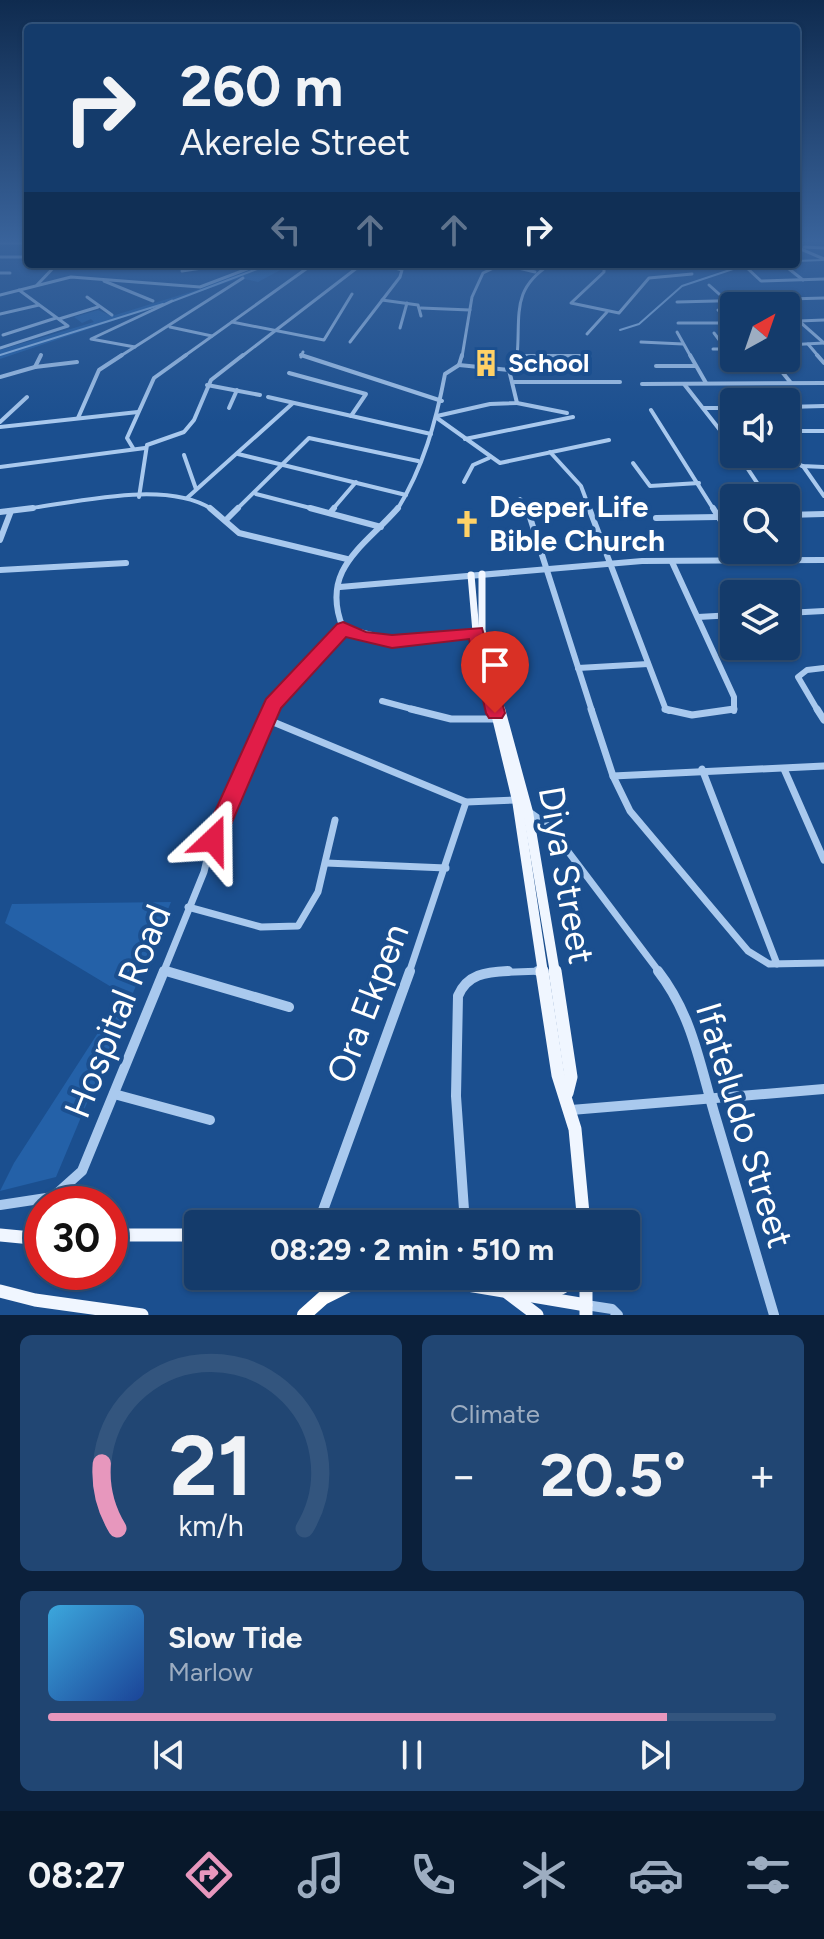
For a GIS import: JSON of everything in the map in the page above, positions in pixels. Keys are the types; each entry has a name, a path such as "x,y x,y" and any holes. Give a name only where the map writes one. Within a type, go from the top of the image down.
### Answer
{"highway":[{"path":"304,1315 323,1298 339,1290"}],"main road":[{"name":"Diya Street","path":"476,574 476,632 517,800 558,1075 567,1094 578,1142 583,1210"},
{"name":"Diya Street","path":"476,574 484,632 528,810 571,1077 567,1094"},
{"path":"0,1235 24,1237"},
{"path":"128,1235 184,1235"},
{"path":"497,1290 545,1296 586,1310"},
{"path":"545,1296 557,1290"},
{"path":"0,1291 35,1301 114,1308 142,1315"},
{"path":"507,1293 537,1315"}],"street":[{"path":"0,348 68,326 33,300"},
{"path":"91,300 112,315"},
{"path":"78,418 99,370 210,300"},
{"path":"133,448 127,438 154,378 262,300"},
{"path":"0,467 145,448 153,441 182,434 191,426 207,385 314,300"},
{"path":"232,322 324,340 348,300"},
{"path":"350,342 382,300"},
{"path":"385,300 421,308 470,310"},
{"path":"459,365 472,300"},
{"path":"476,632 392,642 362,637 343,628 339,618 339,574 347,559 381,527 406,495 437,417 445,374 459,365 509,370 516,367 516,328 521,300"},
{"path":"568,309 577,300"},
{"path":"573,304 607,312 622,312 631,300"},
{"path":"135,347 91,339 172,301"},
{"path":"677,302 720,302"},
{"path":"400,328 407,303"},
{"path":"0,314 39,305"},
{"path":"3,335 98,307"},
{"path":"421,308 421,316"},
{"path":"587,334 607,312"},
{"path":"800,321 824,320"},
{"path":"800,322 824,343"},
{"path":"678,323 720,323"},
{"path":"170,327 212,336"},
{"path":"677,332 706,383"},
{"path":"714,333 720,343"},
{"path":"641,342 683,344"},
{"path":"800,344 824,343"},
{"path":"808,344 824,363"},
{"path":"713,349 720,349"},
{"path":"303,352 300,357 442,401"},
{"path":"35,367 41,355"},
{"path":"518,356 590,356"},
{"path":"0,377 35,367 77,362"},
{"path":"656,366 695,366"},
{"path":"509,370 517,403"},
{"path":"782,372 791,383"},
{"path":"289,373 366,394 351,416"},
{"path":"514,382 620,382"},
{"path":"642,384 824,383"},
{"path":"684,384 720,429"},
{"path":"207,385 260,395"},
{"path":"229,408 237,390"},
{"path":"0,424 27,397"},
{"path":"268,397 431,434"},
{"path":"187,498 293,403"},
{"path":"437,417 490,404 517,403 567,413"},
{"path":"800,407 824,406"},
{"path":"704,408 720,408"},
{"path":"651,410 720,520"},
{"path":"0,424 138,412"},
{"path":"437,417 489,458 505,462 609,440"},
{"path":"465,439 573,417"},
{"path":"800,431 824,431"},
{"path":"227,519 286,464 306,440 316,438 418,461"},
{"path":"139,497 145,448"},
{"path":"550,452 581,486 666,710 692,715 734,711 734,697 672,562"},
{"path":"238,454 406,495"},
{"path":"184,455 196,489"},
{"path":"464,482 473,465 489,458"},
{"path":"633,463 650,486 699,483"},
{"path":"802,466 824,467"},
{"path":"802,466 824,496"},
{"path":"330,513 356,482"},
{"path":"256,494 381,527"},
{"path":"0,512 139,497 187,498 227,519 239,533 347,559"},
{"path":"520,499 526,505 543,568 613,776 630,811 722,924 748,951 777,964 824,963"},
{"path":"0,540 11,511"},
{"path":"800,515 824,514"},
{"path":"656,518 718,517"},
{"path":"800,558 824,558"},
{"path":"340,587 543,568 720,559"},
{"path":"0,570 126,563"},
{"path":"800,612 824,611"},
{"path":"698,617 720,616"},
{"name":"Hospital Road","path":"0,1205 33,1202 65,1189 90,1155 266,719 283,692 343,628"},
{"path":"578,668 648,664"},
{"path":"824,668 807,670 798,677 824,720"},
{"path":"382,701 451,719 497,719"},
{"path":"266,719 283,729 466,802 517,800"},
{"path":"613,776 702,769 824,766"},
{"path":"702,769 777,964"},
{"path":"784,769 824,860"},
{"name":"Ora Ekpen","path":"323,1210 446,868 466,802"},
{"name":"Ifateludo Street","path":"528,810 548,825 675,993 701,1055 709,1096 774,1315"},
{"path":"188,907 206,915 287,930 297,926 310,912 326,863 335,820"},
{"path":"326,863 446,868"},
{"path":"163,970 289,1007"},
{"path":"464,1210 453,1039 460,985 474,976 542,971"},
{"path":"571,1110 709,1096 824,1089"},
{"path":"114,1094 210,1120"},
{"path":"586,1310 612,1309 618,1315"}],"shaded area":[{"path":"163,300 174,300 0,359 0,350 94,322 91,319 82,323 74,317 98,310 112,316"},
{"path":"171,902 56,1177 0,1191 14,1163 123,994 5,923 12,904"}],"waterway":[{"path":"620,330 639,324 666,300"},
{"path":"0,355 163,304"}],"place":[{"name":"School","path":"486,363"},
{"name":"Deeper Life Bible Church","path":"467,524"}],"route":[{"path":"213,840 273,704 343,628 362,637 392,642 476,632 495,713"}]}
